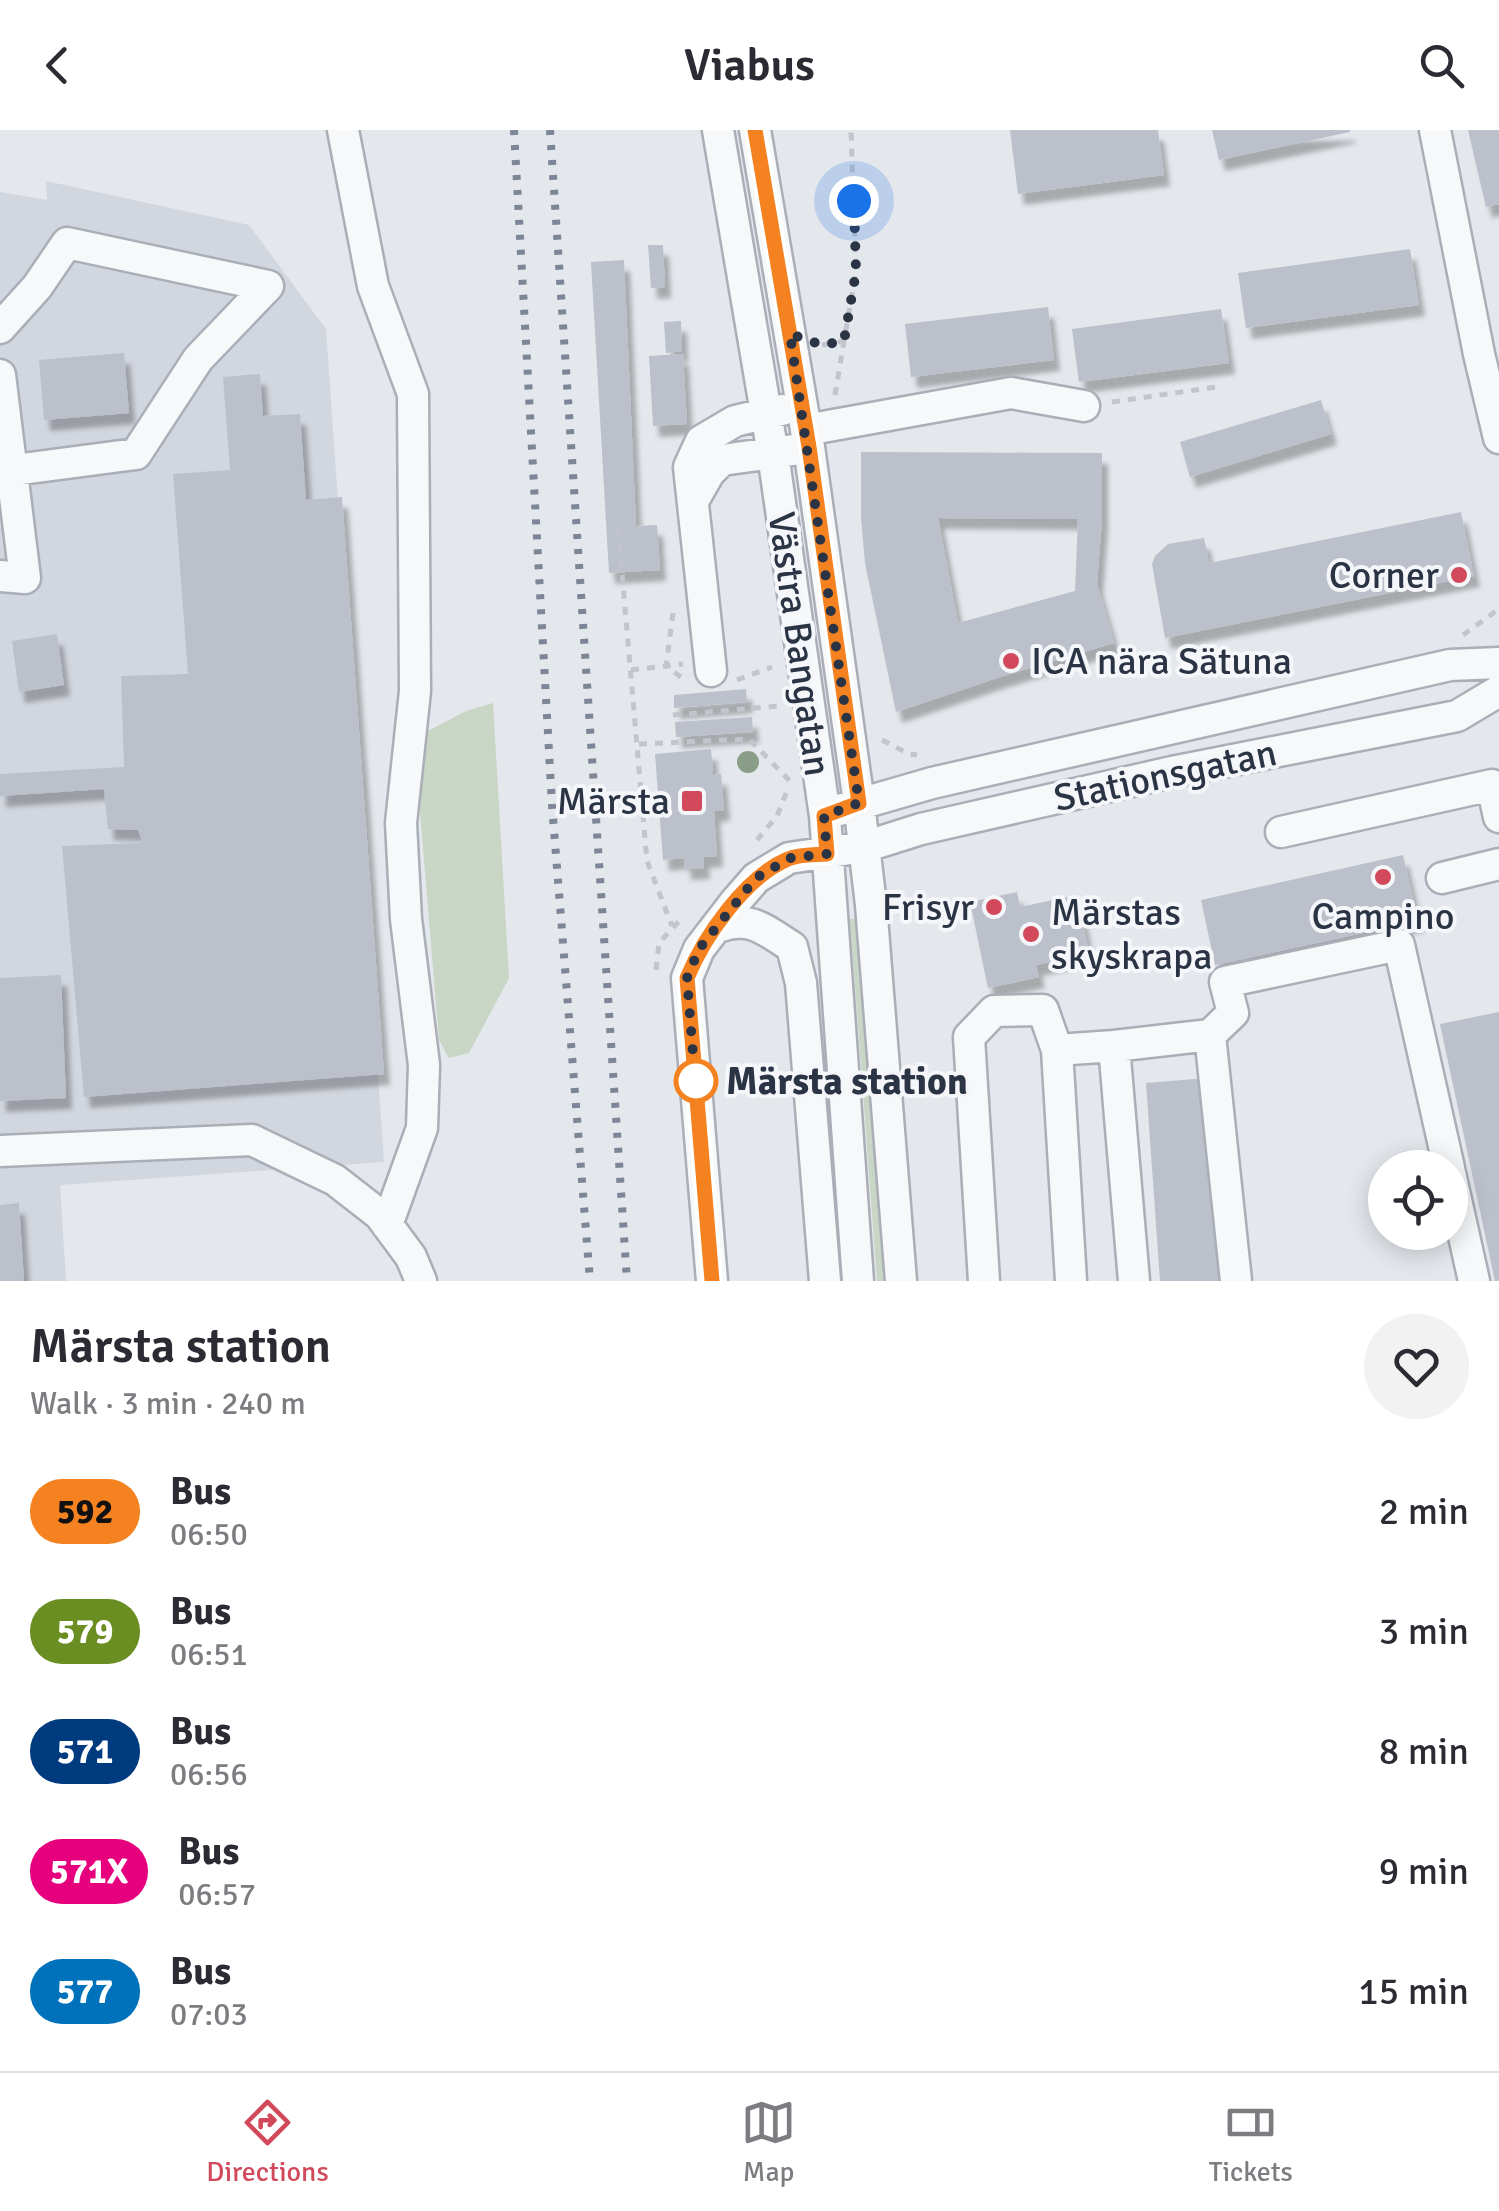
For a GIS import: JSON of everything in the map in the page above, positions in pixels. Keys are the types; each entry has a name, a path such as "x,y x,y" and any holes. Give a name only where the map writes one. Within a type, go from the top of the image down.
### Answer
{"street":[{"path":"343,130 373,286 413,394 415,691 401,823 406,919 424,1065 422,1128 387,1225"},
{"name":"Västra Bangatan","path":"718,130 773,454 824,816 858,1281"},
{"name":"Västra Bangatan","path":"755,130 805,428 859,803 901,1281"},
{"path":"1435,130 1499,438"},
{"path":"0,328 37,287 67,243 268,286 198,359 136,454 14,470"},
{"path":"0,375 25,578 0,576"},
{"path":"693,500 722,460 773,454 805,428 1011,393 1084,406"},
{"path":"711,666 689,467 701,441 734,421 766,411 805,428"},
{"name":"Stationsgatan","path":"824,816 859,803 1450,664 1499,663"},
{"name":"Stationsgatan","path":"708,938 756,878 790,858 864,847 921,829 1172,772 1457,716 1499,691"},
{"path":"1281,832 1492,785 1499,817"},
{"path":"1442,878 1499,864"},
{"path":"712,1281 687,978 708,938 739,920 760,927 792,948 802,983 824,1281"},
{"path":"1056,1050 1210,1035 1234,1013 1225,982 1399,945 1445,1150"},
{"path":"984,1281 969,1037 994,1011 1043,1010 1056,1050 1071,1281"},
{"path":"1210,1035 1236,1281"},
{"path":"1114,1046 1134,1281"},
{"path":"0,1152 252,1140 336,1180 387,1225 411,1257 422,1281"},
{"path":"1467,1250 1474,1281"}],"path":[{"path":"790,334 822,345 844,341 856,272 851,130"},
{"path":"1084,406 1216,387"},
{"path":"618,527 647,862 673,928 708,938"},
{"path":"631,670 711,666"},
{"path":"673,715 778,706"},
{"path":"639,744 749,739 790,781 777,816 748,850"},
{"path":"587,804 642,800"}],"shaded area":[{"path":"46,181 249,225 326,329 384,1162 60,1185 66,1281 0,1281 0,192 47,200"}],"green space":[{"path":"493,703 509,978 469,1053 449,1058 439,1040 416,764 424,733 466,711"},
{"path":"865,918 893,1281 877,1281 850,919"}],"building":[{"path":"1010,130 1158,130 1164,175 1018,194"},
{"path":"1212,130 1350,130 1350,132 1219,160"},
{"path":"1468,130 1499,130 1499,204 1486,207"},
{"path":"648,245 663,245 665,287 651,288"},
{"path":"1410,249 1419,305 1246,328 1238,273"},
{"path":"624,260 636,526 657,525 660,570 609,573 591,262"},
{"path":"1048,307 1054,360 911,377 905,324"},
{"path":"1221,309 1229,363 1079,382 1072,329"},
{"path":"681,321 682,351 666,353 664,322"},
{"path":"124,353 129,413 44,420 39,360"},
{"path":"683,354 687,424 653,426 649,356"},
{"path":"260,374 263,416 300,414 306,500 342,497 384,1074 84,1097 62,846 143,843 138,830 108,829 104,789 0,796 0,774 124,767 121,676 188,674 173,474 230,470 223,377"},
{"path":"1321,400 1331,434 1190,477 1180,442"},
{"path":"861,452 1102,453 1097,584 1114,643 896,712 865,563","holes":["938,518 1078,519 1075,591 958,623"]},
{"path":"1461,512 1474,576 1165,638 1152,564 1168,544 1204,538 1209,563"},
{"path":"57,634 64,685 19,692 12,641"},
{"path":"746,689 747,702 674,708 674,695"},
{"path":"752,717 753,732 676,737 675,722"},
{"path":"711,749 713,775 721,774 724,810 714,811 717,856 703,857 704,868 685,869 684,858 663,860 655,754"},
{"path":"1403,855 1418,921 1215,965 1201,900"},
{"name":"Märstas skyskrapa","path":"1017,892 1020,907 1067,897 1071,915 1081,913 1089,953 1036,965 1039,977 988,988 970,902"},
{"path":"61,975 66,1098 0,1101 0,978"},
{"path":"1499,1012 1499,1281 1495,1281 1440,1024"},
{"path":"1207,1078 1221,1281 1160,1281 1146,1083"},
{"path":"19,1203 24,1281 0,1281 0,1205"}],"railway":[{"path":"514,130 552,805 590,1281"},
{"path":"550,130 627,1281"}],"bus line":[{"name":"592","path":"712,1281 687,978 699,949 756,878 790,858 827,854 824,816 859,803 809,447 755,130"}],"place":[{"name":"Corner","path":"1459,575"},
{"name":"ICA nära Sätuna","path":"1011,661"},
{"name":"Märsta","path":"692,801"},
{"name":"Campino","path":"1383,877"},
{"name":"Frisyr","path":"994,907"},
{"name":"Märstas skyskrapa","path":"1031,934"},
{"name":"Märsta station","path":"696,1081"}],"route":[{"path":"696,1081 696,1092 687,978 699,949 756,878 790,858 827,854 824,816 859,803 790,334 822,345 844,341 856,272 854,201"}]}
